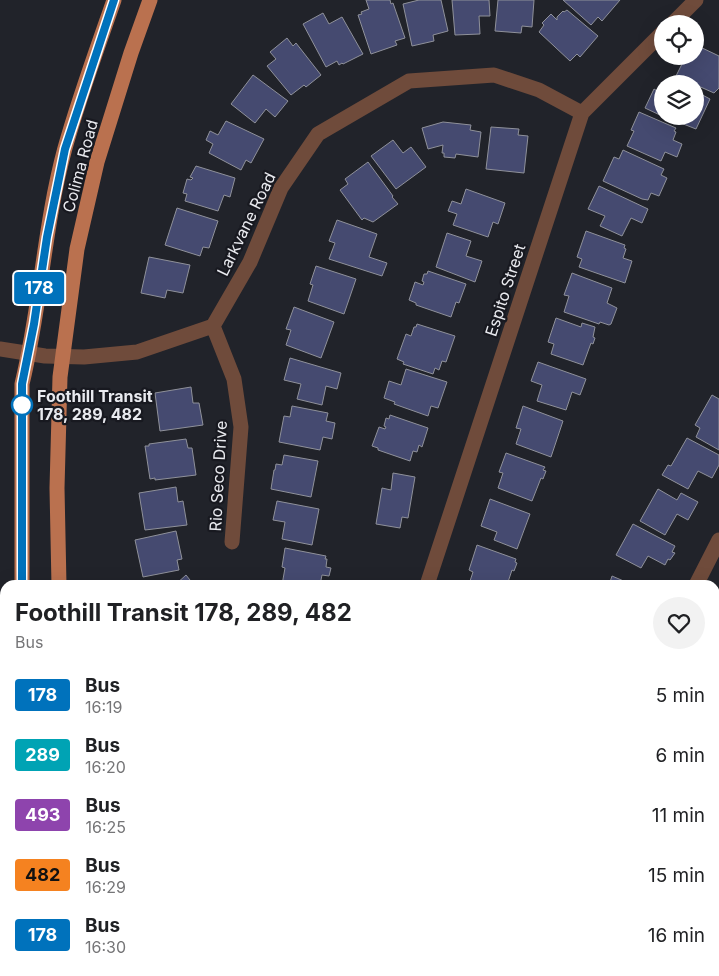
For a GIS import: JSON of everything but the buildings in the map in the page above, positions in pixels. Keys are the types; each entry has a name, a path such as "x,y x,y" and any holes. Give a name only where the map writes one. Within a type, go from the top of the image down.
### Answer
{"main road":[{"name":"Colima Road","path":"22,580 22,384 30,354 47,237 65,149 114,0"},
{"name":"Colima Road","path":"59,580 57,488 60,377 77,249 97,162 131,53 150,0"}],"street":[{"path":"681,15 696,0"},
{"name":"Espito Street","path":"429,580 582,112 654,41"},
{"name":"Larkvane Road","path":"213,326 250,262 281,188 318,134 376,100 409,81 494,75 540,90 582,112"},
{"path":"0,349 62,357 136,352 213,326"},
{"name":"Rio Seco Drive","path":"213,326 234,380 241,427 232,542"},
{"path":"699,580 719,540"}],"bus line":[{"name":"178","path":"22,580 22,384 30,354 47,237 65,149 114,0"}],"place":[{"name":"Foothill Transit 178, 289, 482","path":"22,405"}]}
